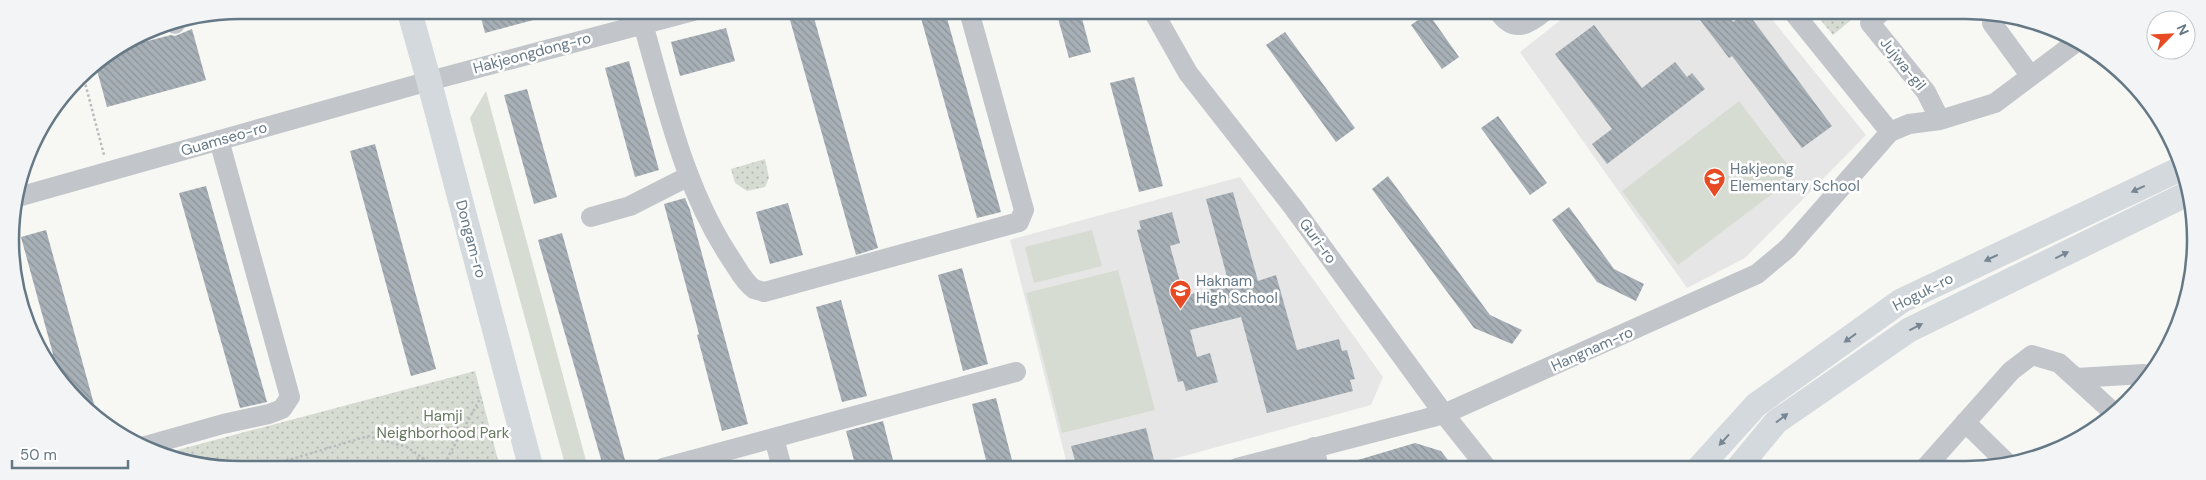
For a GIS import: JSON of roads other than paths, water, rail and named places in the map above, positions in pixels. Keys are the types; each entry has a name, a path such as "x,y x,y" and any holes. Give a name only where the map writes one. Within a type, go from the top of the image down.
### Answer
{"main road":[{"name":"Dongam-ro","path":"411,19 429,81 529,461"},
{"name":"Hoguk-ro","path":"1705,461 1756,404 1901,301 2176,171"},
{"name":"Hoguk-ro","path":"1744,461 1776,422 1909,330 2183,196"}],"street":[{"path":"635,20 689,176 722,247 743,278 753,288 764,292 1019,222 1024,210 971,19"},
{"name":"Guri-ro","path":"1158,19 1188,73 1293,207 1444,414 1481,461"},
{"path":"1503,19 1516,25 1530,24 1536,19"},
{"path":"1799,19 1890,132"},
{"name":"Jujwa-gil","path":"1874,19 1870,23 1926,92 1940,120"},
{"name":"Hakjeongdong-ro","path":"429,81 635,20"},
{"path":"1994,21 1992,23 2030,75"},
{"name":"Hangnam-ro","path":"1263,461 1444,414 1757,274 1788,248 1890,132 1909,124 1940,120 1995,103 2071,45"},
{"name":"Guamseo-ro","path":"23,195 429,81"},
{"path":"154,443 223,424 269,414 282,409 290,397 219,140"},
{"path":"590,217 630,206 689,176"},
{"path":"1931,461 2010,371 2032,355 2059,363 2109,409"},
{"path":"689,461 1016,372"},
{"path":"2076,378 2143,374"},
{"path":"1965,422 2002,458"},
{"path":"774,438 780,461"},
{"path":"1314,447 1317,461"}],"place":[{"name":"Hakjeong Elementary School","path":"1714,197"},
{"name":"Haknam High School","path":"1180,309"}],"park label":[{"name":"Hamji Neighborhood Park","path":"443,424"}]}
